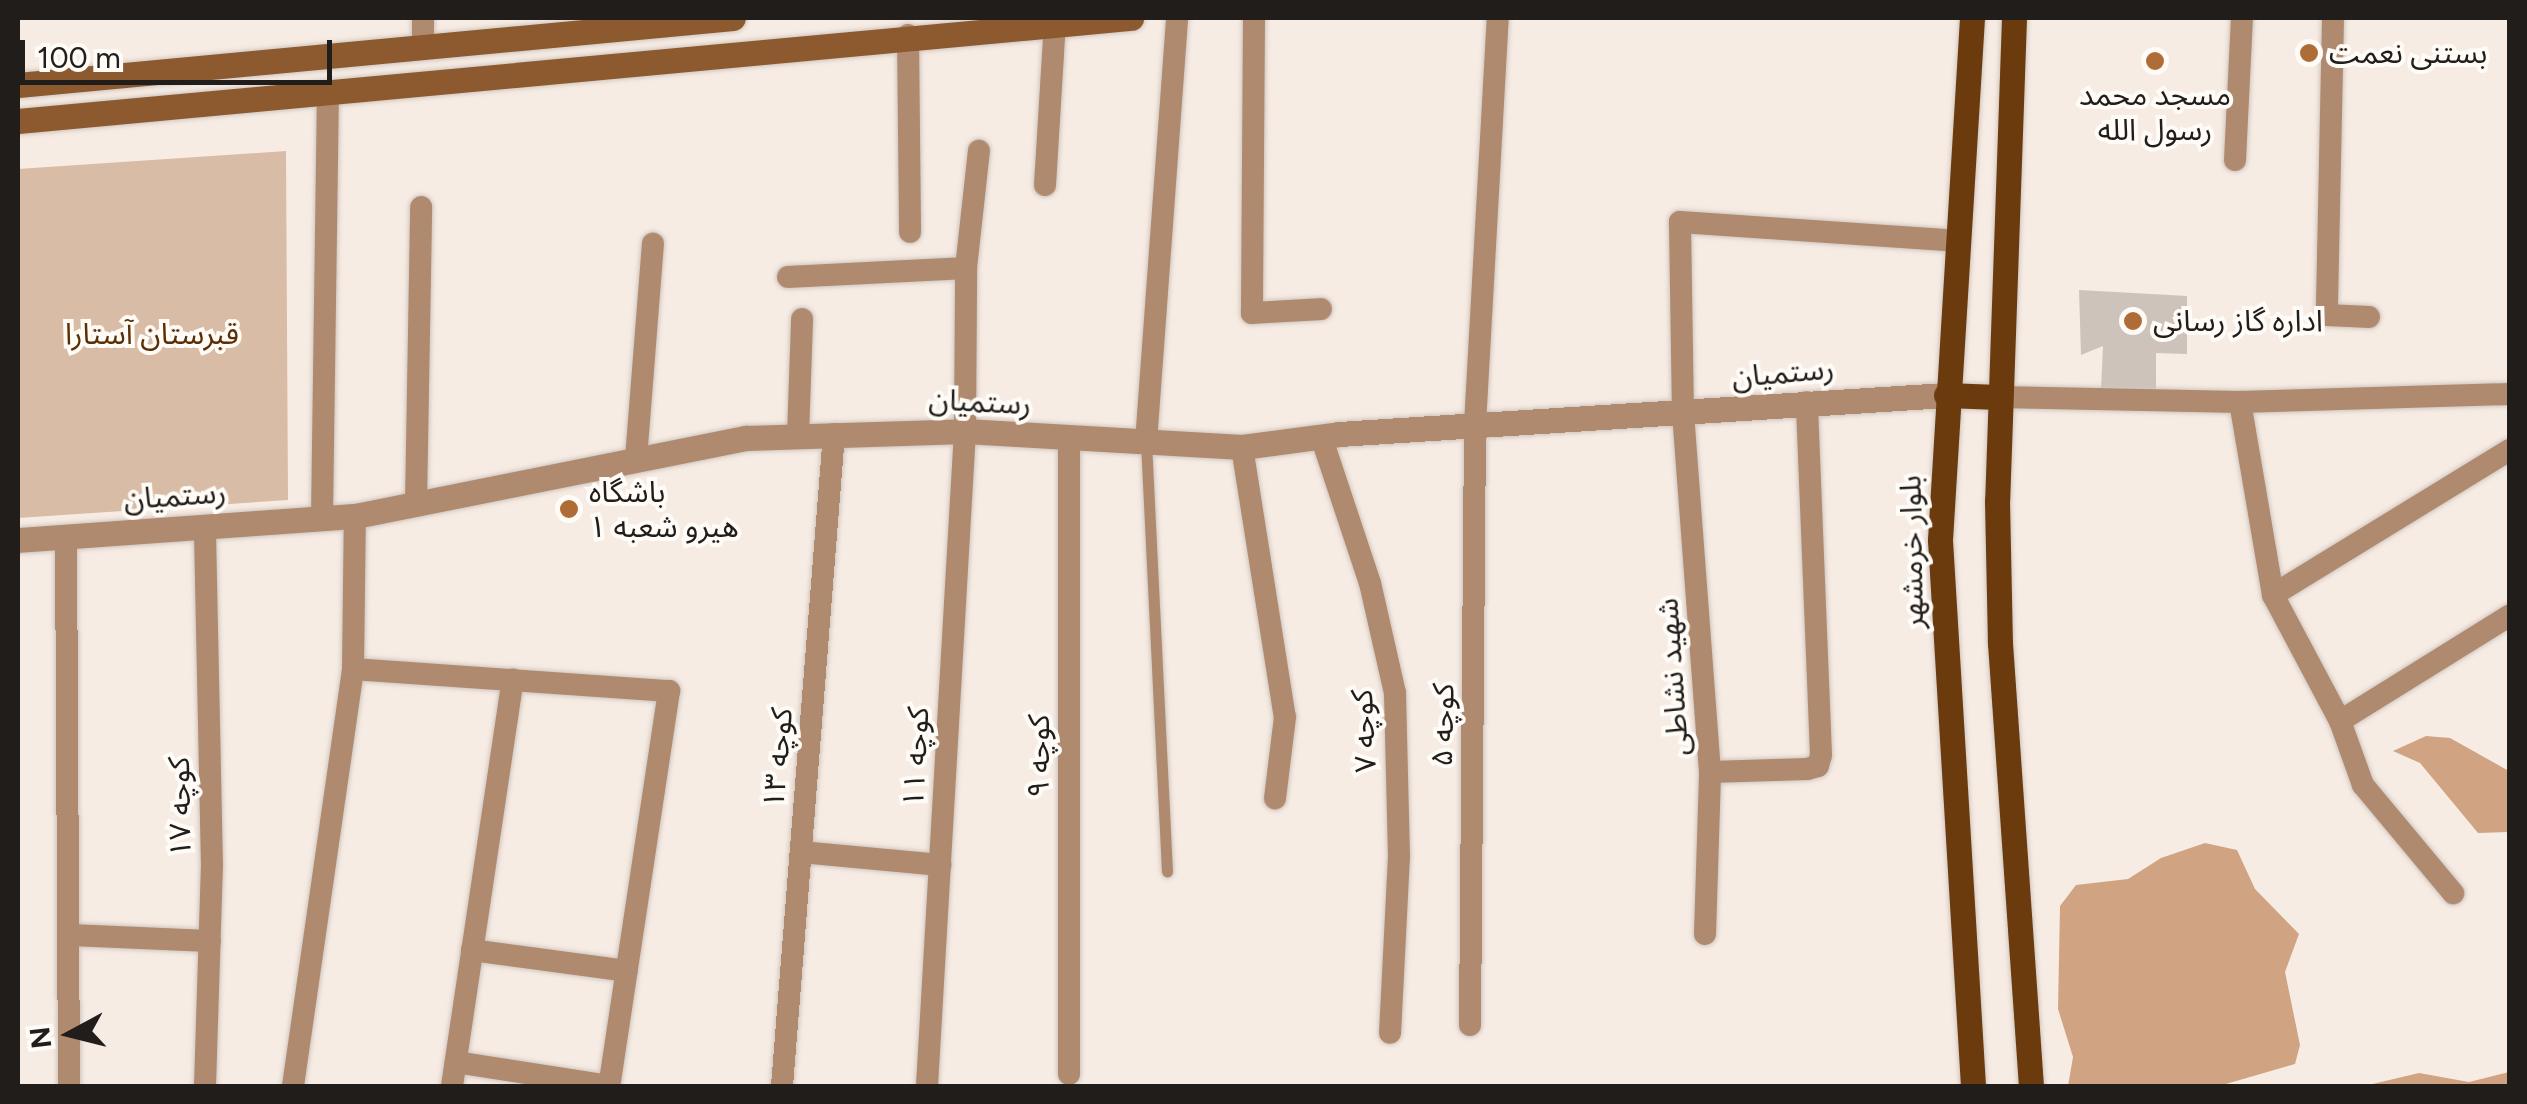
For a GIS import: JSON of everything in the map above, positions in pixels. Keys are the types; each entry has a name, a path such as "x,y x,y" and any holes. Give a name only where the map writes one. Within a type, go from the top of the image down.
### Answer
{"main road":[{"path":"18,85 733,18"},
{"path":"18,121 908,35 1131,18"},
{"name":"بلوار خرمشهر","path":"1972,18 1940,540 1972,1086"},
{"path":"2014,18 1998,396 2000,643 2031,1086"},
{"path":"690,20 692,57"},
{"path":"1946,395 1998,396"}],"street":[{"path":"422,48 423,18"},
{"path":"1146,442 1177,18"},
{"path":"1254,18 1252,313 1321,309"},
{"name":"کوچه ۵","path":"1470,1026 1475,425 1498,18"},
{"path":"2235,160 2242,18"},
{"path":"2333,18 2327,315 2369,318"},
{"path":"1045,184 1055,23"},
{"path":"908,35 910,232"},
{"path":"322,518 328,94"},
{"name":"کوچه ۱۱","path":"927,1086 964,431 966,268 979,152"},
{"path":"416,504 420,206"},
{"name":"شهید نشاطی","path":"1706,934 1710,772 1684,415 1680,222 1956,240"},
{"path":"636,460 653,244"},
{"path":"788,277 966,268"},
{"path":"798,436 802,319"},
{"path":"1998,396 2240,402 2510,394"},
{"name":"رستمیان","path":"18,540 355,516 636,460 798,436 964,431 1242,446 1321,436 1946,395"},
{"path":"1710,772 1808,768 1818,766 1821,755 1807,402"},
{"path":"2240,402 2273,595 2340,720 2362,784 2453,894"},
{"name":"کوچه ۱۳","path":"782,1086 834,434"},
{"name":"کوچه ۷","path":"1321,436 1370,583 1395,692 1399,856 1390,1033"},
{"name":"کوچه ۹","path":"1068,439 1069,1074"},
{"path":"1242,446 1285,717 1274,798"},
{"path":"2273,595 2510,450"},
{"path":"293,1086 353,670 355,516"},
{"name":"کوچه ۱۷","path":"205,527 210,940 205,1086"},
{"path":"66,536 69,1086"},
{"path":"2340,720 2510,615"},
{"path":"353,670 669,691 609,1086 456,1062"},
{"path":"452,1086 513,680"},
{"path":"801,852 940,865"},
{"path":"70,935 210,940"},
{"path":"472,950 628,971"}],"lane":[{"path":"1146,442 1167,871"}],"green space":[{"name":"قبرستان آستارا","path":"286,151 288,500 18,518 18,169"}],"shaded area":[{"path":"2426,736 2450,738 2509,771 2509,832 2478,833 2420,763 2393,751"},
{"path":"2205,843 2237,850 2255,889 2299,934 2285,972 2300,1045 2295,1064 2219,1086 2068,1086 2073,1057 2058,1009 2060,906 2076,885 2128,879 2161,858"},
{"path":"2509,1072 2509,1086 2364,1086 2419,1073 2469,1082"}],"building":[{"name":"اداره گاز رسانی","path":"2079,290 2187,296 2187,354 2156,353 2156,391 2101,389 2103,346 2081,355"}],"place":[{"name":"بستنی نعمت","path":"2309,53"},
{"name":"مسجد محمد رسول الله","path":"2155,61"},
{"name":"اداره گاز رسانی","path":"2133,321"},
{"name":"باشگاه هیرو شعبه ۱","path":"569,509"}]}
